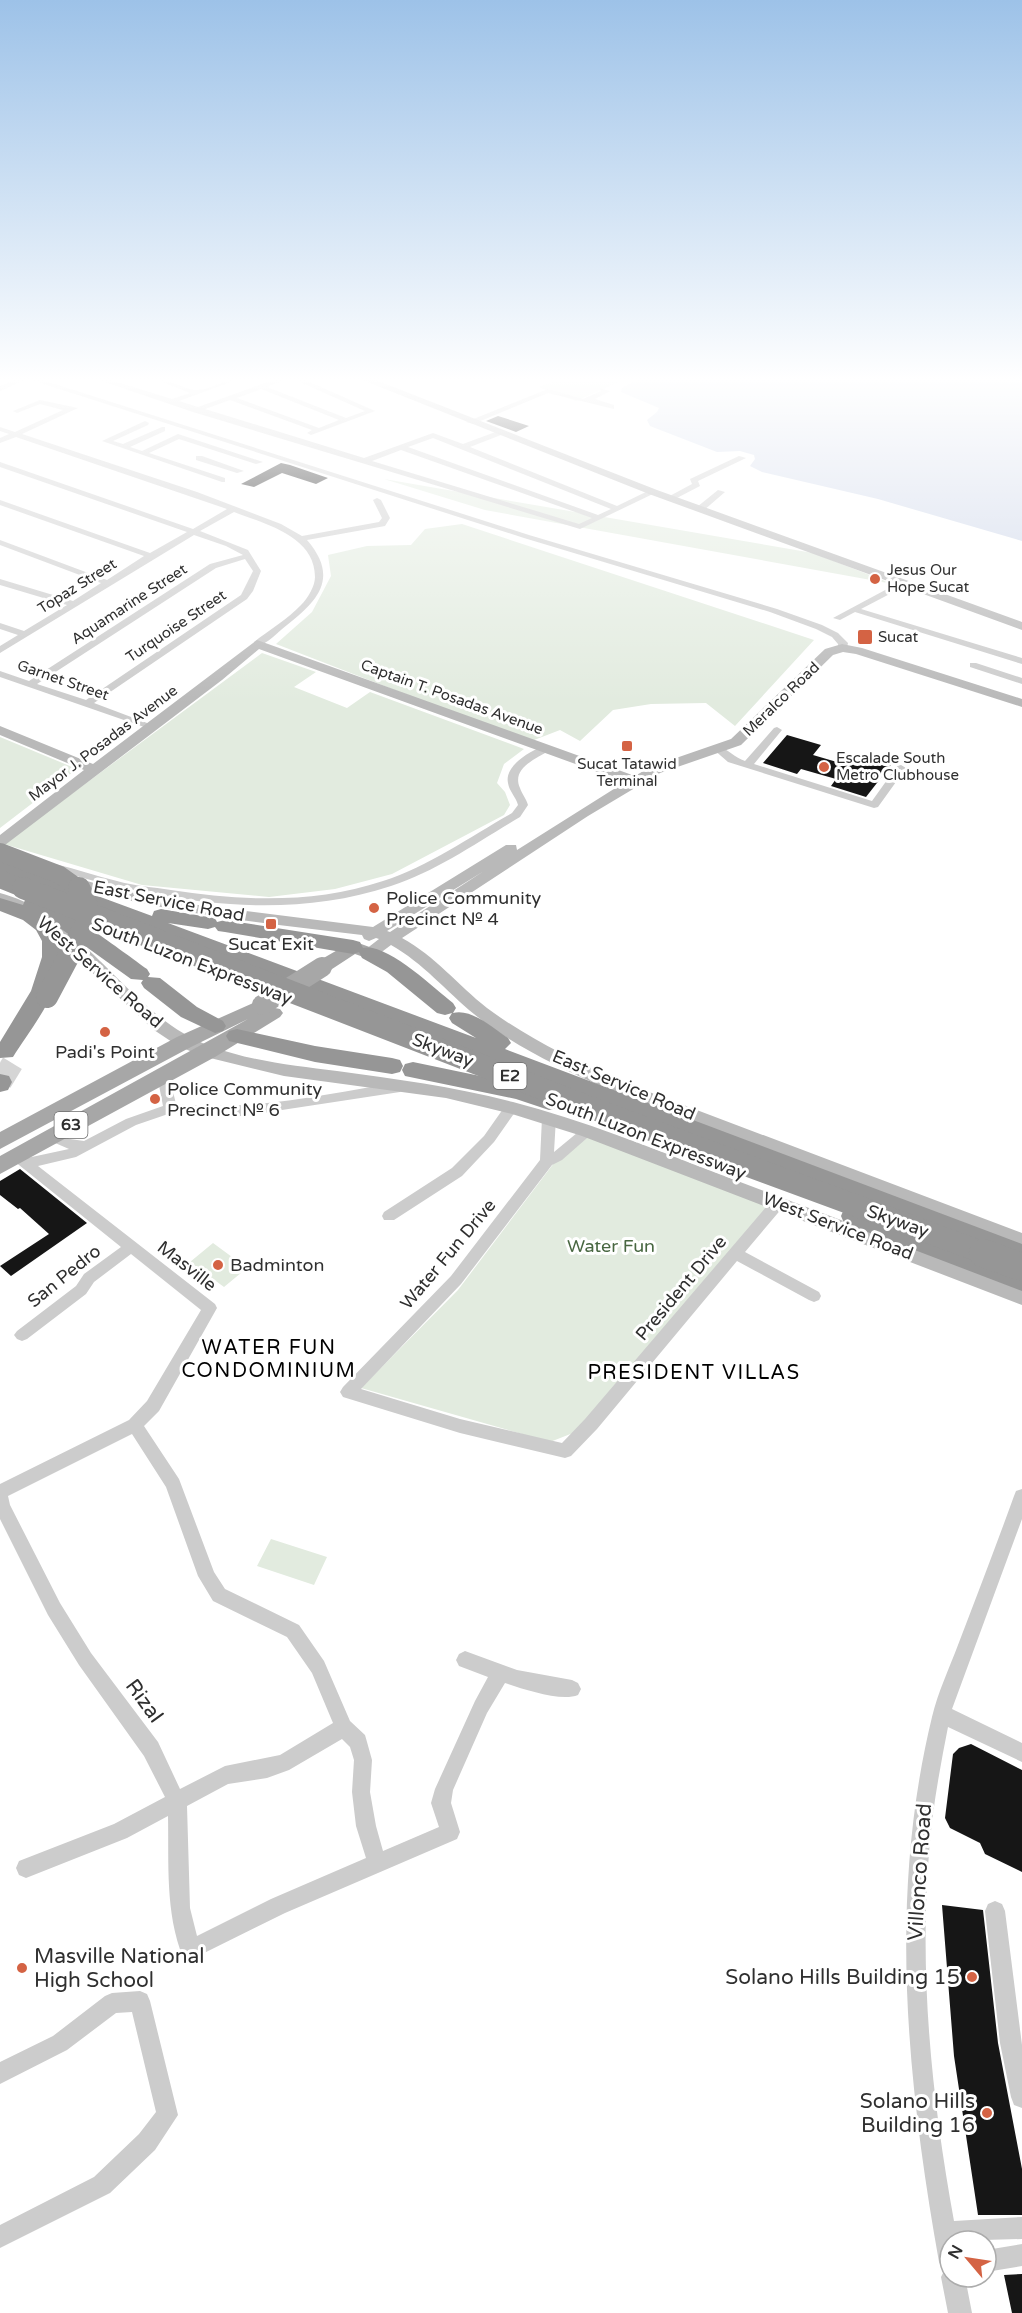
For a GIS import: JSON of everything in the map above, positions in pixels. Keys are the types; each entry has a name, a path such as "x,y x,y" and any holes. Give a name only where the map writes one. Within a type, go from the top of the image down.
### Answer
{"highway":[{"name":"South Luzon Expressway","path":"1,858 57,887 597,1115 1022,1254"},
{"path":"0,904 24,913 45,927 53,949 53,964 11,1053 89,918 81,890 74,883 60,875 1,858"},
{"name":"Skyway","path":"1,858 592,1098 1022,1258"},
{"name":"Skyway","path":"1,858 597,1110 1022,1268"},
{"path":"57,887 146,912 361,950 394,967 452,1013 521,1055 597,1115"},
{"name":"South Luzon Expressway","path":"0,888 597,1115 1022,1281"},
{"path":"0,888 56,916 146,978 189,1011 215,1026"},
{"path":"237,1036 407,1074 519,1092 597,1115"}],"main road":[{"path":"640,487 1022,626"},
{"name":"Mayor J. Posadas Avenue","path":"0,835 147,725 219,677 256,645"},
{"name":"Captain T. Posadas Avenue","path":"256,645 634,782"},
{"path":"842,648 867,653 1022,703"},
{"name":"Meralco Road","path":"394,938 583,813 634,782 661,767 718,749 742,737 829,652 842,648"},
{"path":"0,730 90,768"},
{"name":"Mayor J. Posadas Avenue","path":"1,858 90,768"},
{"name":"Meralco Road","path":"375,932 548,825 583,813"},
{"name":"East Service Road","path":"1,858 92,888 124,896 239,915 375,932 394,938 422,957 460,994 502,1026 572,1066 609,1083 1022,1241"},
{"name":"West Service Road","path":"0,898 20,906 56,929 140,1010 184,1042 208,1052 284,1070 407,1074 549,1118 597,1115 778,1203 1022,1297"},
{"name":"63","path":"361,950 375,932"},
{"name":"63","path":"0,1141 157,1067 208,1052 237,1036 268,1009 361,950 394,938"},
{"name":"63","path":"13,1162 157,1067 184,1042 215,1026 268,1009"},
{"path":"215,1026 237,1036"}],"street":[{"path":"66,487 230,544 248,556"},
{"name":"Mayor J. Posadas Avenue","path":"168,487 278,526 301,539 310,549 320,567 319,584 306,606 256,645"},
{"path":"371,487 778,613 836,634 843,643 842,648"},
{"path":"447,487 580,527 653,492"},
{"path":"470,494 486,487"},
{"path":"512,487 598,518"},
{"path":"563,487 618,509"},
{"path":"670,498 691,487"},
{"path":"700,509 721,492"},
{"path":"301,539 382,524 386,518 377,500"},
{"path":"0,502 151,556"},
{"name":"Topaz Street","path":"0,650 192,531 232,510"},
{"path":"0,542 108,583"},
{"name":"Aquamarine Street","path":"30,684 213,566 248,556"},
{"name":"Turquoise Street","path":"87,704 244,597 257,571 248,556"},
{"path":"0,582 74,604"},
{"path":"837,618 902,584"},
{"path":"853,609 1022,661"},
{"path":"0,626 25,634"},
{"path":"973,665 1022,681"},
{"name":"Garnet Street","path":"0,674 147,725"},
{"path":"747,765 777,730"},
{"path":"1,858 139,889 250,903 326,898 371,889 409,875 510,819 523,805 512,781 514,773 521,763 544,749"},
{"path":"718,749 726,758 874,805 901,768"},
{"path":"157,1067 170,1108"},
{"path":"13,1162 71,1154 131,1122 170,1108 209,1112 243,1111 357,1093 407,1074"},
{"path":"389,1216 457,1172 489,1139 508,1112 514,1108"},
{"name":"Water Fun Drive","path":"565,1451 460,1426 348,1392 456,1280 547,1161 557,1157 597,1115"},
{"path":"547,1161 549,1118"},
{"path":"51,1136 68,1143 85,1146"},
{"name":"Masville","path":"0,1494 135,1425 153,1406 210,1308 38,1174 13,1162"},
{"name":"President Drive","path":"565,1451 591,1424 778,1203"},
{"name":"San Pedro","path":"22,1335 81,1290 89,1278 131,1247"},
{"path":"736,1254 814,1296"},
{"path":"135,1425 173,1484 209,1582 223,1599 251,1609 293,1631 318,1667 344,1726 358,1742 363,1760 361,1792 366,1826 377,1863 450,1832 441,1803 444,1789 481,1707 500,1674"},
{"name":"Rizal","path":"0,1494 2,1506 54,1609 86,1659 151,1749 177,1802 180,1908 190,1950 278,1906 377,1863"},
{"name":"Villonco Road","path":"944,2229 917,2019 914,1934 922,1816 942,1714 1022,1496"},
{"path":"465,1660 500,1674 541,1686 572,1689"},
{"path":"942,1714 1022,1753"},
{"path":"26,1868 120,1832 225,1775 244,1770 271,1768 293,1759 344,1726"},
{"path":"995,1911 1011,2043 1022,2097"},
{"path":"0,2073 60,2043 112,2003 140,2001 167,2115 147,2142 102,2185 0,2237"},
{"path":"998,2233 1022,2228"},
{"path":"998,2259 1022,2255"},
{"path":"955,2289 960,2313"}],"green space":[{"path":"410,487 430,487 813,553 893,584 485,510"},
{"path":"462,524 814,640 735,726 706,703 651,704 613,710 580,741 560,730 529,742 276,644 312,612 331,576 328,555 367,546 411,545 425,529"},
{"path":"262,653 316,672 294,687 347,708 370,692 524,749 504,764 497,783 505,792 510,805 504,815 392,874 335,889 269,897 142,885 4,844"},
{"path":"0,737 77,769 0,828"},
{"name":"Water Fun","path":"592,1134 769,1207 587,1422 573,1433 550,1442 361,1388 458,1290 557,1159"},
{"name":"Badminton","path":"213,1243 247,1268 224,1287 190,1262"},
{"path":"271,1539 327,1557 314,1585 257,1566"}],"water":[{"path":"826,487 1022,487 1022,541 878,499"}],"building":[{"path":"787,735 821,745 813,755 847,765 855,755 891,765 866,797 831,786 836,779 801,769 797,774 763,763"},
{"path":"20,1169 87,1223 11,1276 0,1266 49,1234 20,1208 18,1209 0,1195 0,1181"},
{"path":"971,1744 1022,1770 1022,1872 985,1854 980,1843 950,1828 945,1818 953,1754 959,1748"},
{"path":"942,1905 983,1910 998,2043 1022,2169 1022,2215 978,2215 954,2056"},
{"path":"1022,2274 1022,2313 1012,2313 1004,2275"}],"tunnel":[{"path":"1,1082 18,1054"}],"place":[{"name":"Jesus Our Hope Sucat","path":"875,579"},
{"name":"Sucat","path":"865,637"},
{"name":"Sucat Tatawid Terminal","path":"627,746"},
{"name":"Escalade South Metro Clubhouse","path":"824,767"},
{"name":"Police Community Precinct № 4","path":"374,908"},
{"name":"Sucat Exit","path":"271,924"},
{"name":"Padi's Point","path":"105,1032"},
{"name":"Police Community Precinct № 6","path":"155,1099"},
{"name":"Badminton","path":"218,1265"},
{"name":"Masville National High School","path":"22,1968"},
{"name":"Solano Hills Building 15","path":"972,1977"},
{"name":"Solano Hills Building 16","path":"987,2113"}],"district":[{"name":"WATER FUN CONDOMINIUM","path":"269,1360"},
{"name":"PRESIDENT VILLAS","path":"694,1373"}]}
